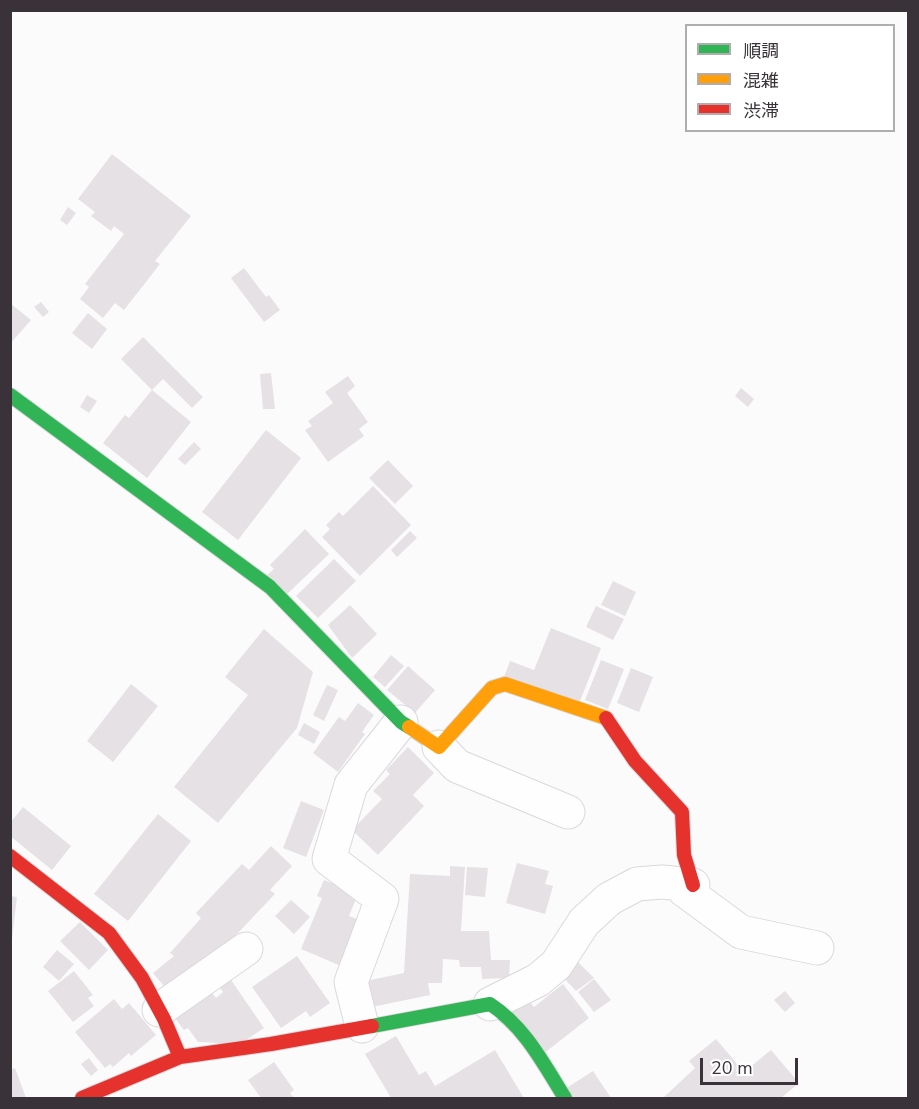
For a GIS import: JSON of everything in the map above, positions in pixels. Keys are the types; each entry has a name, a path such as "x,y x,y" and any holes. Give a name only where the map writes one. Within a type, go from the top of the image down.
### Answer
{"street":[{"path":"10,395 270,587 401,722 439,747 456,766 567,812"},
{"path":"439,747 492,688 505,684 605,717 635,761 682,812 684,855 693,885"},
{"path":"362,1026 351,982 382,899 329,859 351,784 401,722"},
{"path":"10,856 109,933 142,978 180,1057"},
{"path":"82,1098 180,1057 271,1044 490,1004 538,980 556,965 584,922 609,899 637,884 662,882 693,885"},
{"path":"693,885 684,890 741,932 817,948"},
{"path":"159,1010 246,949"},
{"path":"490,1004 505,1012 520,1029 565,1098"}],"building":[{"path":"112,154 191,216 155,261 160,264 124,310 115,303 103,318 80,299 89,287 85,284 124,234 114,226 111,231 91,216 95,212 78,199"},
{"path":"68,207 76,213 67,225 60,220"},
{"path":"244,268 266,297 269,295 280,310 264,322 231,278"},
{"path":"41,302 49,312 43,317 34,307"},
{"path":"10,303 31,320 10,344"},
{"path":"88,313 107,329 92,349 72,333"},
{"path":"143,337 203,397 192,408 163,379 152,390 121,359"},
{"path":"271,373 275,409 263,409 260,374"},
{"path":"348,376 355,386 347,393 368,422 359,429 364,436 328,462 305,430 312,426 308,421 333,403 325,392"},
{"path":"741,388 754,399 748,407 735,396"},
{"path":"152,390 191,422 147,478 103,443 125,415 129,418"},
{"path":"87,395 97,401 89,413 80,407"},
{"path":"266,430 301,458 238,540 202,512"},
{"path":"194,442 201,449 185,465 178,459"},
{"path":"388,460 413,486 395,504 369,478"},
{"path":"373,486 411,525 360,576 322,537 330,529 326,525 339,512 343,516"},
{"path":"305,529 329,554 285,596 266,576 274,569 270,565"},
{"path":"410,531 417,538 397,557 391,550"},
{"path":"334,559 356,581 318,618 296,596"},
{"path":"613,581 636,592 625,616 601,605"},
{"path":"350,605 377,634 352,658 328,625"},
{"path":"596,606 624,619 613,640 586,627"},
{"path":"551,628 601,648 580,701 504,677 510,661 534,670"},
{"path":"264,629 313,672 297,728 218,823 174,787 248,695 225,677"},
{"path":"391,655 404,666 385,687 373,677"},
{"path":"601,660 624,669 608,709 585,700"},
{"path":"408,666 435,690 415,713 387,690"},
{"path":"631,668 653,677 639,712 617,703"},
{"path":"131,684 158,706 113,762 87,741"},
{"path":"327,685 338,690 324,721 313,715"},
{"path":"358,703 374,715 362,732 365,734 338,772 313,753 339,717 345,721"},
{"path":"304,723 320,732 314,744 298,735"},
{"path":"408,747 434,773 413,795 424,806 378,855 352,830 382,799 373,791 390,774 386,770"},
{"path":"301,801 324,810 306,857 283,848"},
{"path":"23,807 71,846 52,870 10,836 10,823"},
{"path":"158,814 191,841 128,921 94,894"},
{"path":"271,846 292,866 270,890 275,894 215,957 168,991 153,973 174,956 170,953 201,918 196,913 242,864 249,870"},
{"path":"517,863 549,871 545,884 553,886 545,914 506,903"},
{"path":"450,866 465,867 461,931 489,931 491,960 510,960 509,978 482,979 481,967 460,967 459,960 443,959 442,983 428,983 430,995 362,1009 356,983 404,973 410,874 450,876"},
{"path":"467,867 488,868 485,897 465,895"},
{"path":"324,880 358,894 349,916 360,920 341,966 301,949 322,898 317,896"},
{"path":"10,896 17,897 12,939 10,939"},
{"path":"291,900 310,917 294,934 275,916"},
{"path":"80,922 108,950 89,970 60,941"},
{"path":"57,950 74,964 59,981 43,967"},
{"path":"297,956 330,1003 310,1017 306,1011 281,1028 252,987"},
{"path":"572,956 594,978 576,991 557,971"},
{"path":"74,971 93,995 88,998 94,1006 73,1022 48,991"},
{"path":"594,979 611,1000 594,1012 578,992"},
{"path":"231,980 264,1028 240,1044 198,1042 188,1028 184,1030 175,1018 212,993 216,998 223,992 220,988"},
{"path":"563,984 589,1018 543,1054 510,1012 527,998 534,1007"},
{"path":"785,991 795,1003 785,1012 774,1000"},
{"path":"114,999 122,1009 129,1003 156,1035 131,1056 129,1053 113,1067 110,1064 105,1068 75,1032"},
{"path":"396,1036 419,1075 426,1071 435,1086 495,1050 524,1098 391,1098 365,1054"},
{"path":"716,1039 744,1072 771,1050 799,1083 781,1098 663,1098 695,1068 689,1061"},
{"path":"89,1058 98,1070 91,1076 81,1064"},
{"path":"274,1062 294,1090 290,1093 294,1098 261,1098 248,1080"},
{"path":"15,1068 26,1098 10,1098 10,1070"},
{"path":"593,1071 611,1098 570,1098 565,1089"}],"traffic: fast":[{"path":"10,395 270,587 401,722 409,727"},
{"path":"372,1026 490,1004 513,1023 523,1035 565,1098"}],"traffic: slow":[{"path":"409,727 439,747 492,688 505,684 606,718"}],"traffic: jam":[{"path":"606,718 635,761 682,812 684,855 693,885"},
{"path":"10,856 109,933 142,978 164,1019 180,1057"},
{"path":"82,1098 180,1057 372,1026"}]}
